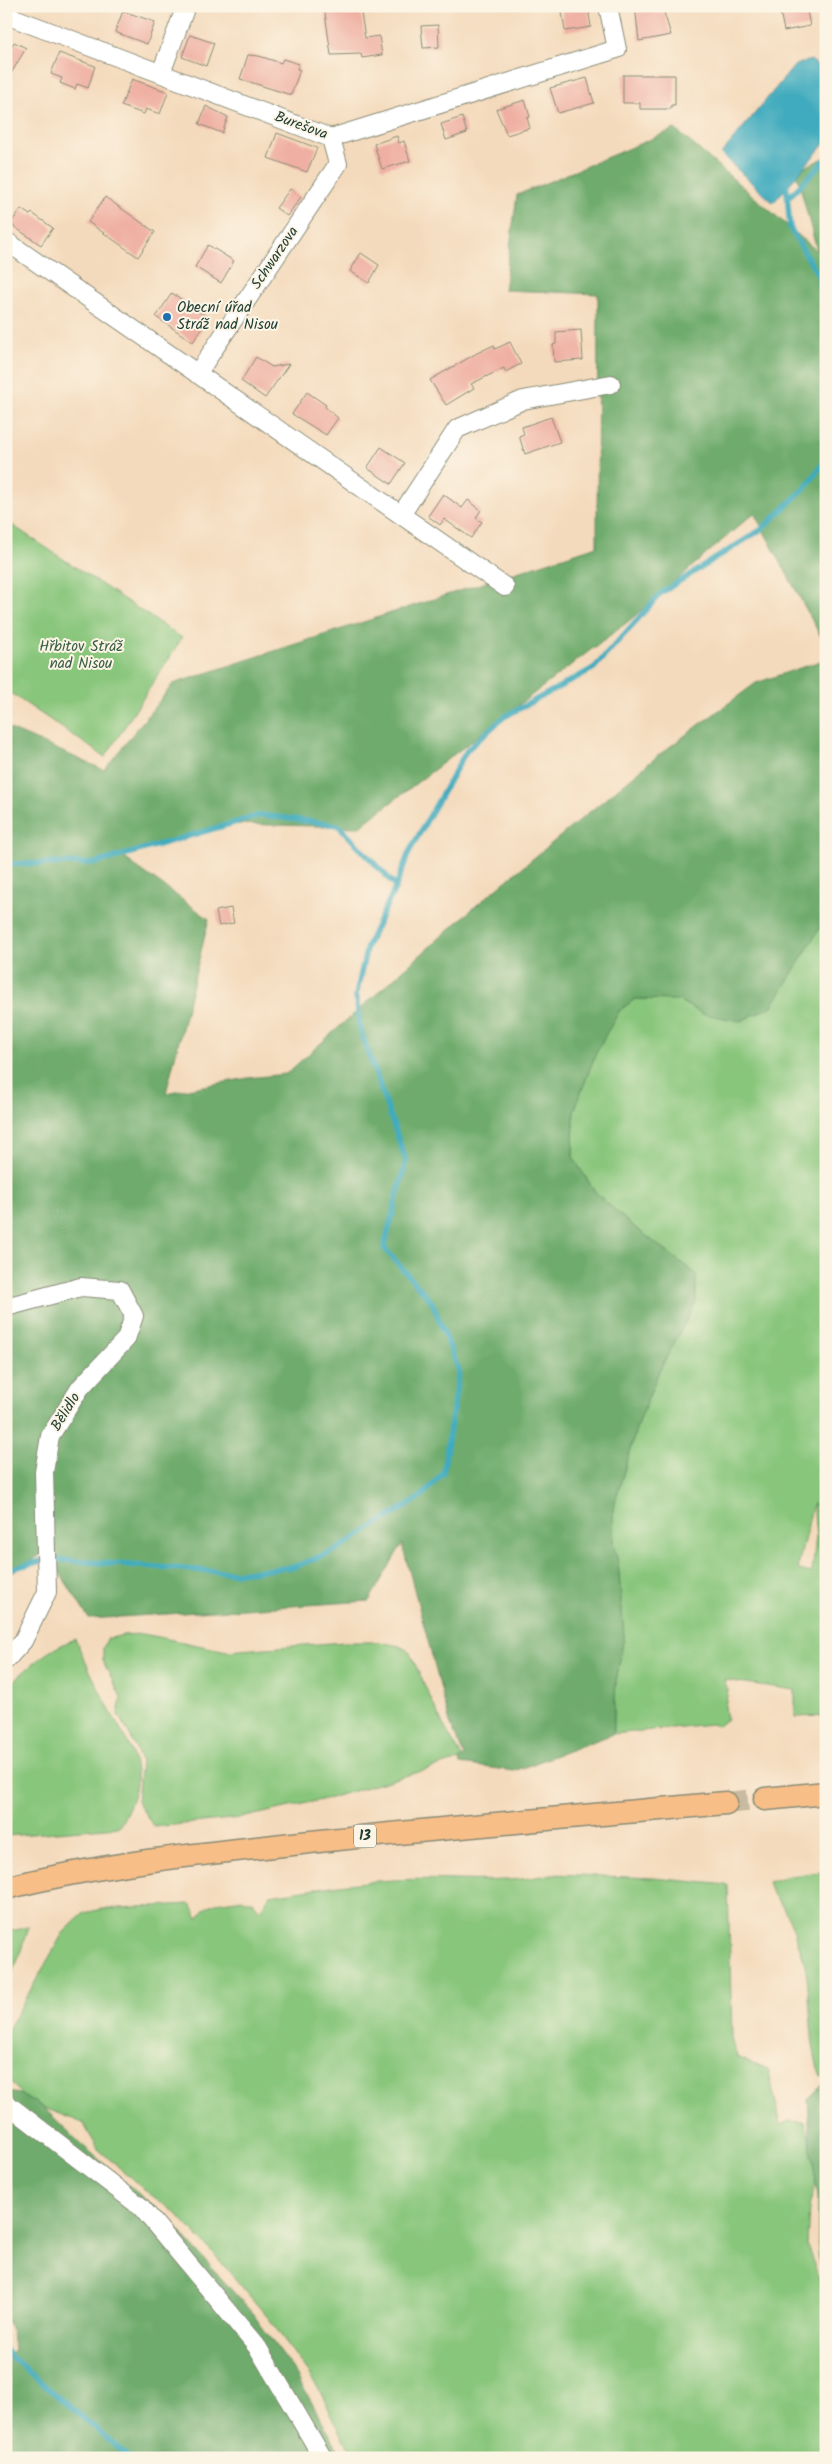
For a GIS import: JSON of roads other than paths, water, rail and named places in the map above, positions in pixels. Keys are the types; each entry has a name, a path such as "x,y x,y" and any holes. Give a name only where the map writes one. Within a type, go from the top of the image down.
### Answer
{"main road":[{"path":"765,1799 826,1793"},
{"name":"13","path":"6,1888 106,1867 171,1857 353,1837 726,1803"}],"street":[{"path":"161,73 186,6"},
{"name":"Burešova","path":"6,15 331,138 617,49 608,6"},
{"name":"Schwarzova","path":"197,374 338,164 331,138"},
{"path":"6,241 505,587"},
{"path":"401,515 457,429 523,400 610,384"},
{"name":"Bělidlo","path":"6,1307 81,1287 120,1290 134,1316 126,1339 80,1388 50,1436 44,1472 47,1592 24,1641 6,1660"},
{"path":"6,2103 141,2207 258,2348 323,2458"}],"water":[{"path":"811,60 826,72 826,142 773,203 721,154 795,65"}],"waterway":[{"path":"787,199 826,159"},
{"path":"786,181 790,228 818,275 826,305"},
{"path":"49,1559 237,1573 294,1567 336,1550 421,1497 443,1473 459,1371 432,1302 384,1248 406,1161 360,1029 356,996 367,946 396,886 409,852 467,750 504,717 594,668 661,593 762,529 806,487 826,459"},
{"path":"6,864 96,863 261,815 338,825 396,886"},
{"path":"6,1570 41,1561"},
{"path":"6,2351 130,2458"}],"tunnel":[{"path":"726,1803 765,1799"}],"place":[{"name":"Obecní úřad Stráž nad Nisou","path":"167,317"}],"park label":[{"name":"Hřbitov Stráž nad Nisou","path":"81,656"}]}
